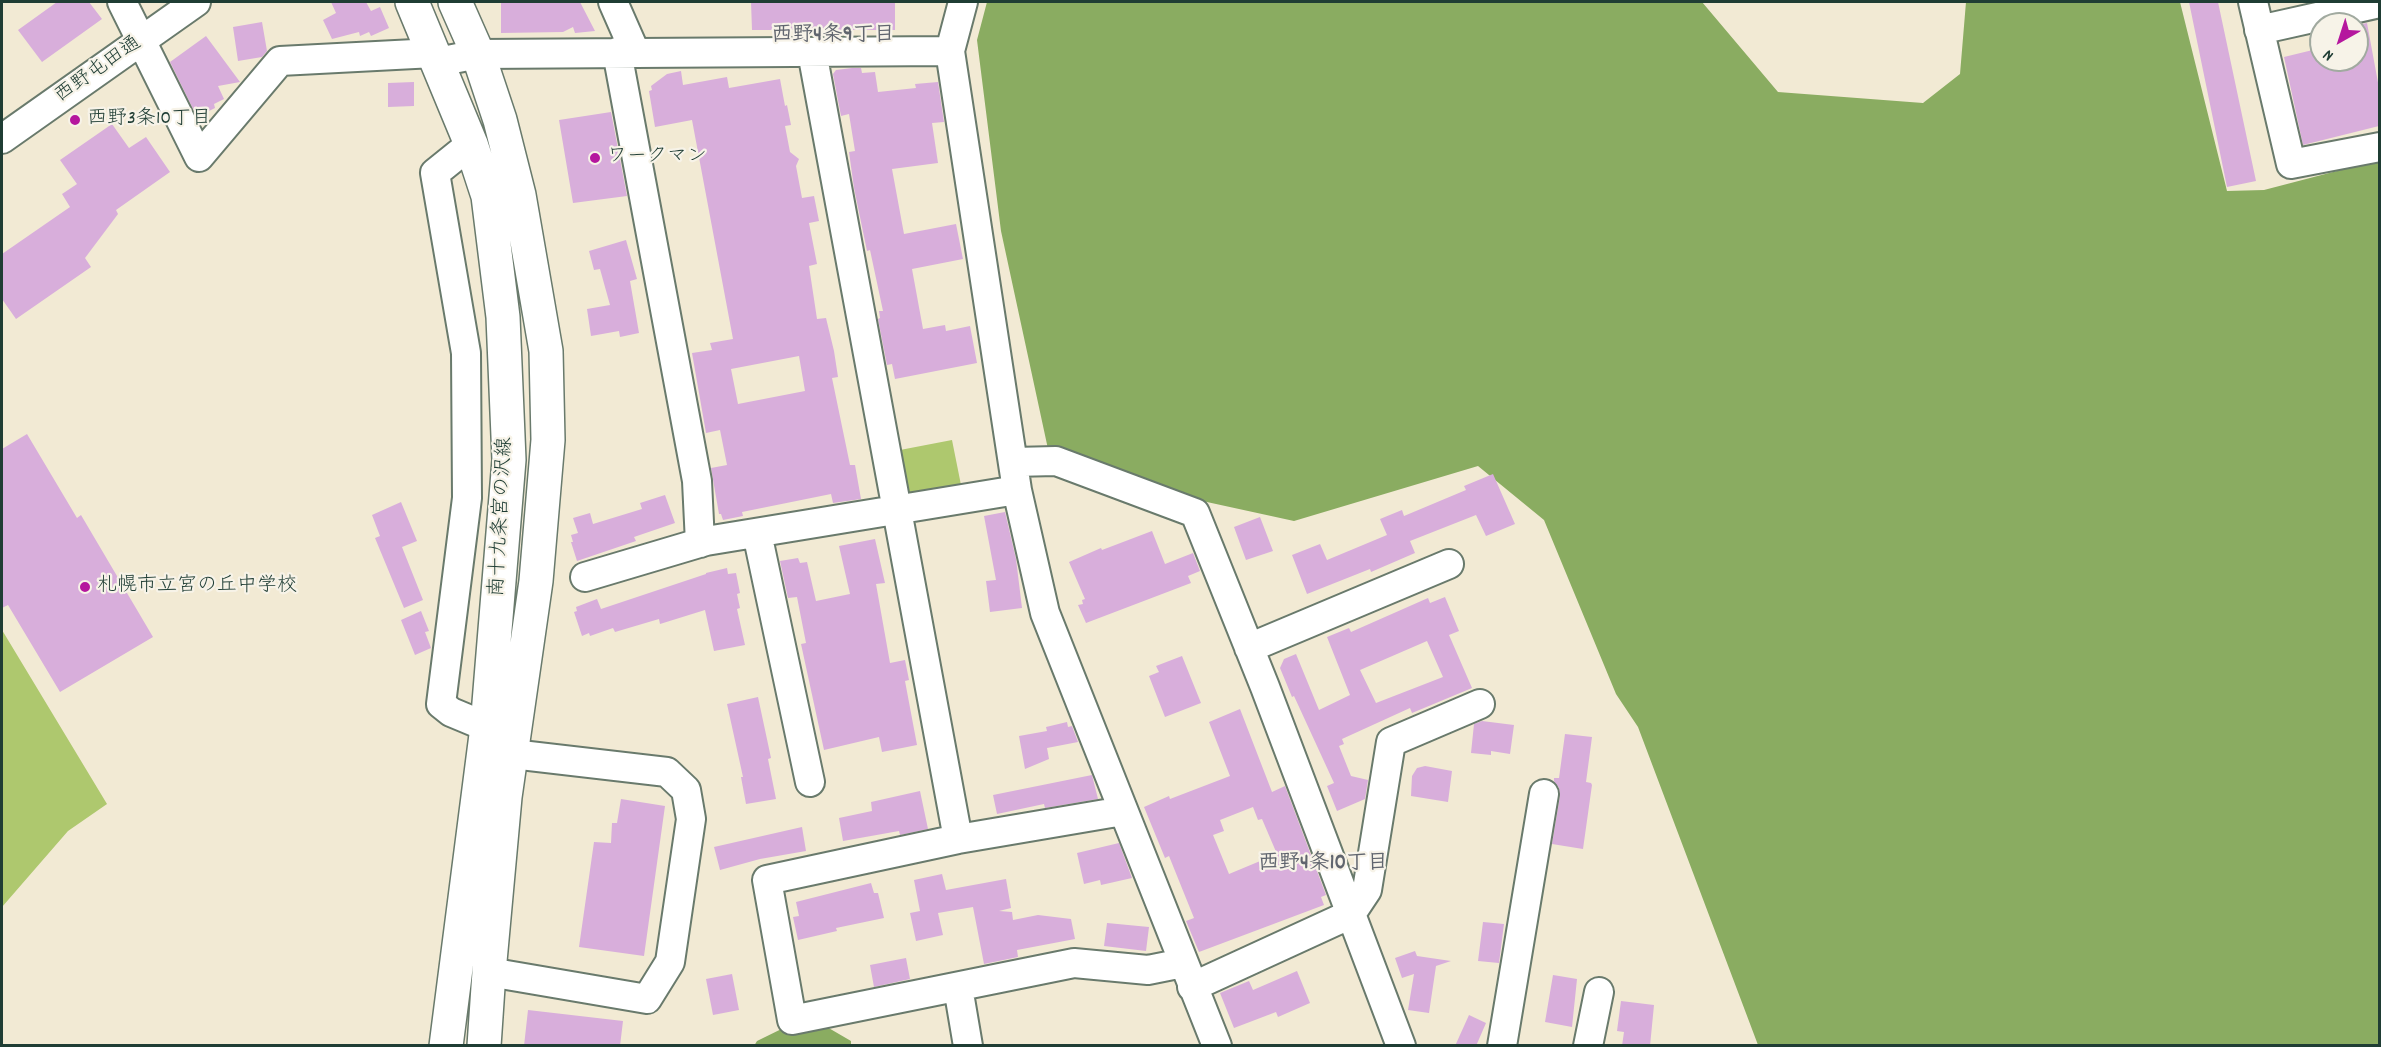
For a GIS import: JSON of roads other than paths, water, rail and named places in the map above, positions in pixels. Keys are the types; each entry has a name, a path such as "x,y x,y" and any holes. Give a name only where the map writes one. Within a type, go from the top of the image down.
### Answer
{"main road":[{"name":"南十九条宮の沢線","path":"412,2 471,144 488,196 503,318 509,460 487,728 446,1046"},
{"name":"南十九条宮の沢線","path":"455,2 478,54 501,120 519,195 546,351 548,440 536,581 505,797 484,1046"}],"street":[{"path":"122,2 198,157 280,61 478,54 950,51"},
{"name":"西野屯田通","path":"2,139 196,2"},
{"path":"613,2 626,52 697,481 700,543"},
{"path":"963,2 950,51 1017,490 1045,613 1214,1045"},
{"path":"2253,2 2291,164 2379,147"},
{"path":"2259,30 2379,3"},
{"path":"812,52 958,839"},
{"path":"471,144 435,173 466,352 467,498 441,704 451,712 487,728"},
{"path":"1013,462 1056,461 1195,513 1401,1046"},
{"path":"585,577 700,543 897,512 1017,490"},
{"path":"757,533 810,782"},
{"path":"1249,648 1449,564"},
{"path":"1123,811 958,839 766,880 792,1020 1074,963 1148,969 1187,975 1351,914 1367,890 1391,742 1480,704"},
{"path":"489,972 647,999 670,962 691,819 686,790 668,772 512,754"},
{"path":"1502,1046 1544,794"},
{"path":"958,987 968,1046"},
{"path":"1588,1046 1599,992"}],"place":[{"name":"西野3条10丁目","path":"75,120"},
{"name":"ワークマン","path":"595,158"},
{"name":"札幌市立宮の丘中学校","path":"85,587"}],"district":[{"name":"西野4条9丁目","path":"833,37"},
{"name":"西野4条10丁目","path":"1323,865"}]}
